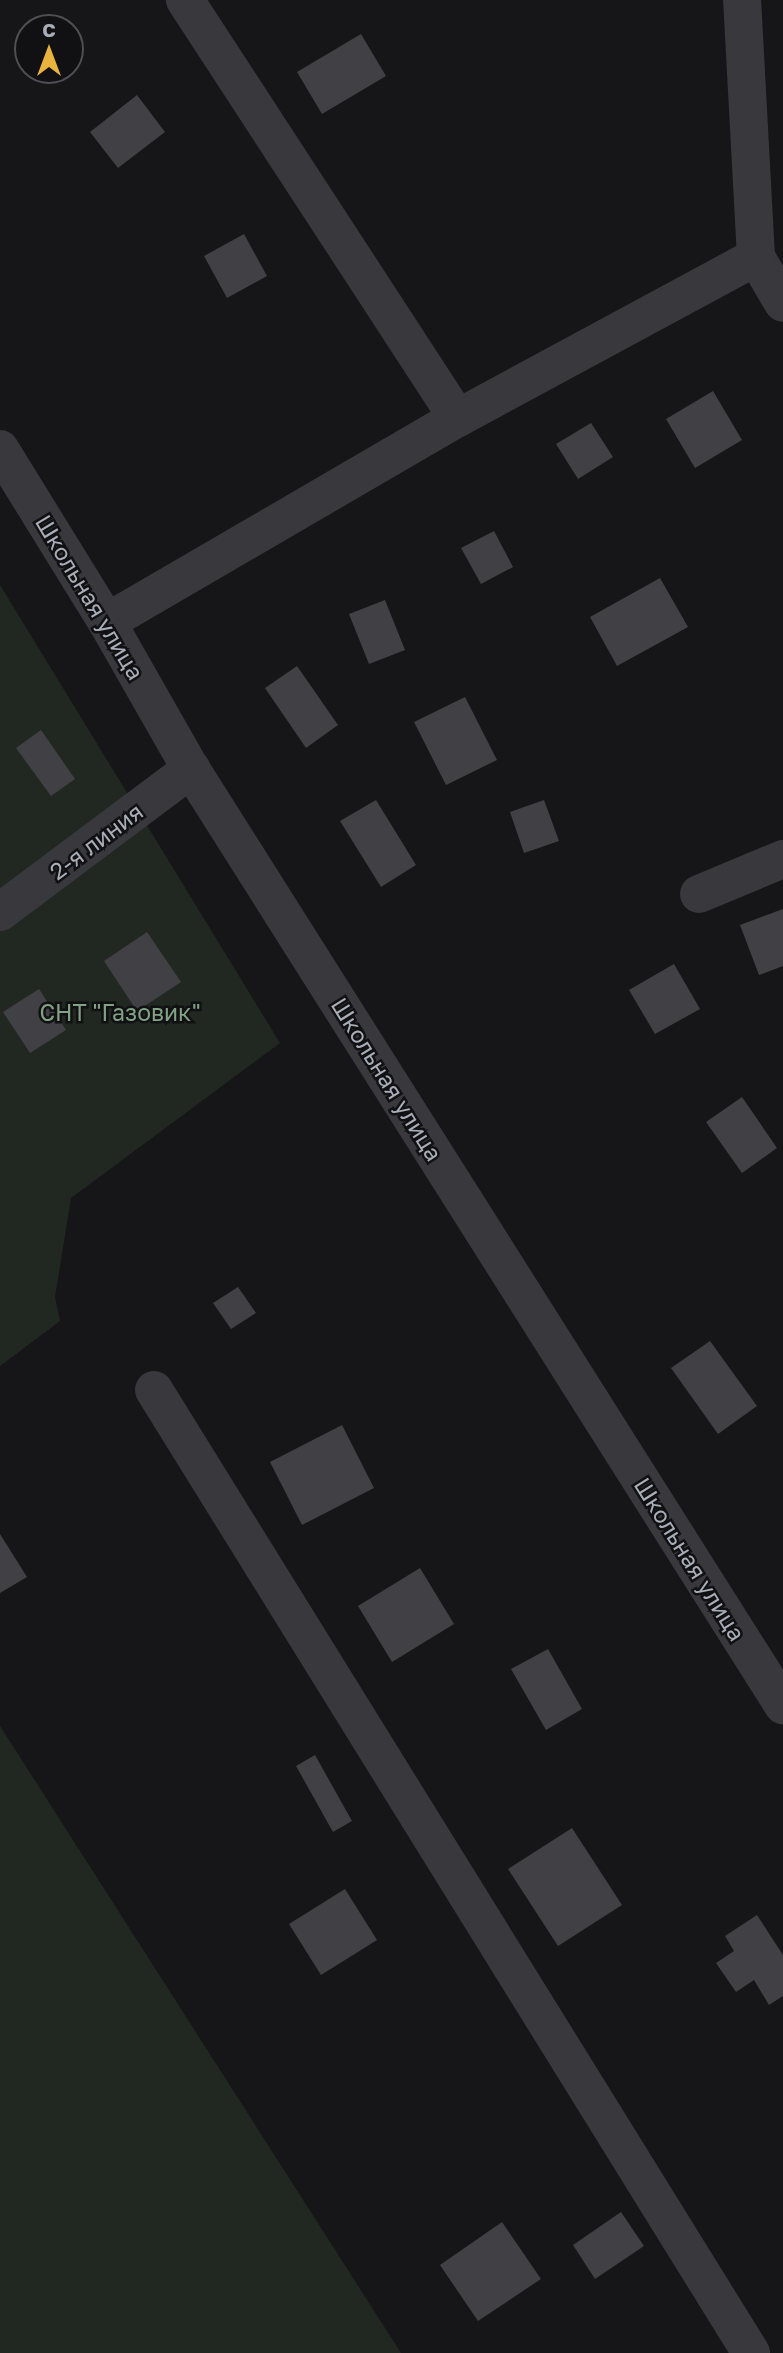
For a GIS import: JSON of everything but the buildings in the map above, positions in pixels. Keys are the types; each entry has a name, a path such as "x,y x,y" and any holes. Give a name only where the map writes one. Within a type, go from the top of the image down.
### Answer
{"street":[{"path":"185,0 458,418"},
{"path":"742,0 756,257 783,303"},
{"path":"107,622 458,418 756,257"},
{"name":"Школьная улица","path":"0,449 107,622 191,769 783,1705"},
{"name":"2-я линия","path":"0,912 191,769"},
{"path":"699,894 783,859"},
{"path":"154,1390 751,2353"}],"green space":[{"name":"СНТ \"Газовик\"","path":"0,585 280,1043 71,1198 55,1297 60,1321 0,1366"},
{"path":"0,1726 401,2353 0,2353"}]}
